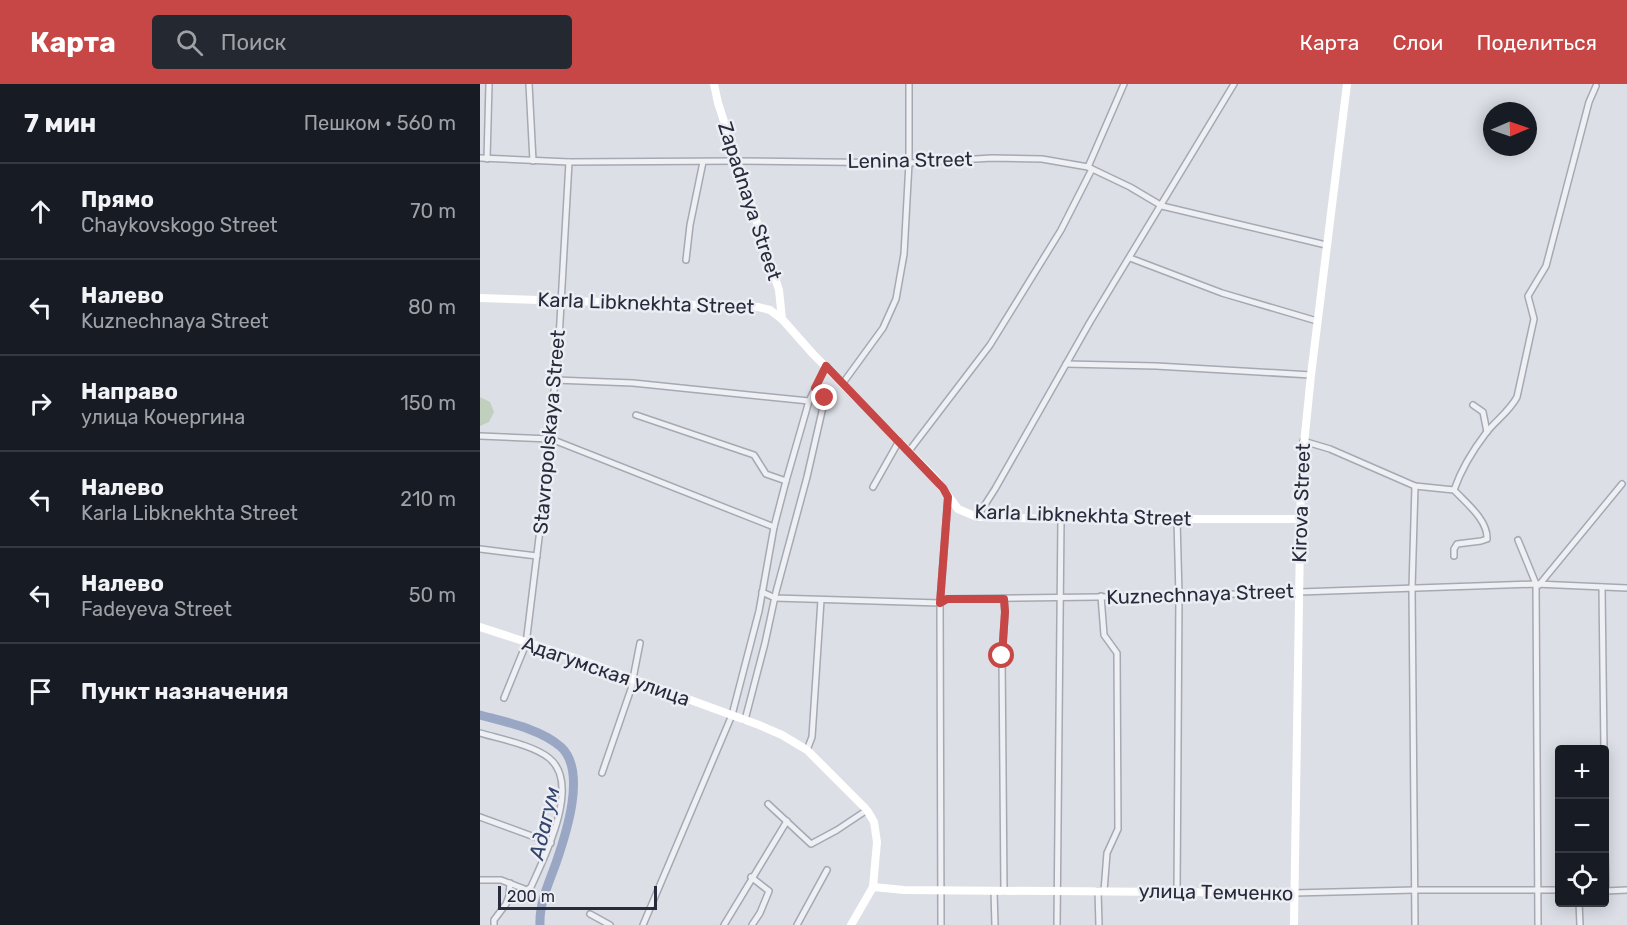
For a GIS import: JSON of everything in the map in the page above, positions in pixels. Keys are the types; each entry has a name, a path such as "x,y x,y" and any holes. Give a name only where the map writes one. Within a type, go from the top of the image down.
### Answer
{"main road":[{"name":"Zapadnaya Street","path":"716,84 718,103 779,290 782,319"},
{"name":"Kirova Street","path":"1294,925 1299,519 1303,441 1347,84"},
{"name":"Karla Libknekhta Street","path":"480,298 758,307 770,310 782,319 935,478 958,509 977,517 1299,519"},
{"name":"Адагумская улица","path":"480,627 526,644 578,659 782,735 807,750 867,810"},
{"path":"851,925 873,887 877,842 874,822 867,810"},
{"name":"улица Темченко","path":"873,887 904,890 1293,893"}],"street":[{"path":"487,159 489,84"},
{"path":"529,84 533,161"},
{"path":"843,383 883,328 896,299 904,254 909,163 909,84"},
{"path":"909,451 990,345 1061,230 1090,168 1124,84"},
{"path":"977,517 1234,84"},
{"path":"1454,490 1459,474 1487,432 1512,407 1517,397 1534,319 1528,296 1546,266 1589,102 1596,86"},
{"name":"Lenina Street","path":"480,159 569,162 909,163 992,158 1042,159 1090,168 1130,187 1162,206 1326,245"},
{"name":"Stavropolskaya Street","path":"504,698 526,644 537,556 551,439 569,162"},
{"path":"686,260 690,225 704,162"},
{"path":"1130,258 1222,293 1317,321"},
{"path":"1066,364 1156,366 1311,375"},
{"path":"644,925 732,716 759,612 774,527 786,480 809,401 826,366"},
{"path":"555,380 633,383 809,401"},
{"path":"745,720 825,398 822,391 815,388"},
{"path":"1473,405 1483,412 1487,432"},
{"path":"636,415 754,455 766,474 786,480"},
{"path":"480,436 551,439 774,527"},
{"path":"873,487 899,441"},
{"path":"1303,441 1330,448 1415,486 1454,490 1482,521 1487,533 1487,539 1457,544 1454,556"},
{"path":"1538,585 1622,484"},
{"path":"1414,925 1412,588 1415,486"},
{"path":"941,925 940,603 948,497"},
{"path":"1057,925 1061,519"},
{"path":"1176,891 1179,596 1177,519"},
{"path":"1518,540 1538,585 1538,925"},
{"path":"480,549 537,556"},
{"name":"Kuznechnaya Street","path":"775,598 940,603 947,599 1179,596 1538,585 1627,588"},
{"path":"1602,587 1604,745"},
{"path":"762,592 775,598"},
{"path":"1099,925 1107,853 1118,829 1116,650 1104,635 1101,596"},
{"path":"1004,599 1002,656 1004,891"},
{"path":"807,750 812,737 822,600"},
{"path":"602,773 632,680 640,643"},
{"path":"480,733 550,758 556,766 561,781 562,798 559,818 551,843 531,887 527,890 501,880 480,880"},
{"path":"768,804 811,844 867,810"},
{"path":"480,817 551,843"},
{"path":"724,925 787,821"},
{"path":"797,925 827,870"},
{"path":"751,877 769,891 752,925"},
{"path":"494,925 494,920 509,896 510,883"},
{"name":"улица Темченко","path":"1293,893 1555,890"},
{"path":"1609,891 1627,890"},
{"path":"994,891 995,925"},
{"path":"1579,907 1580,925"},
{"path":"590,914 610,925"}],"green space":[{"path":"480,397 490,402 494,412 489,422 480,426"}],"waterway":[{"name":"Адагум","path":"480,715 544,735 561,747 569,758 573,771 569,820 543,901 540,925"}],"route":[{"path":"825,398 822,391 815,388 826,366 943,488 948,497 940,603 947,599 1004,599 1002,656"}]}
